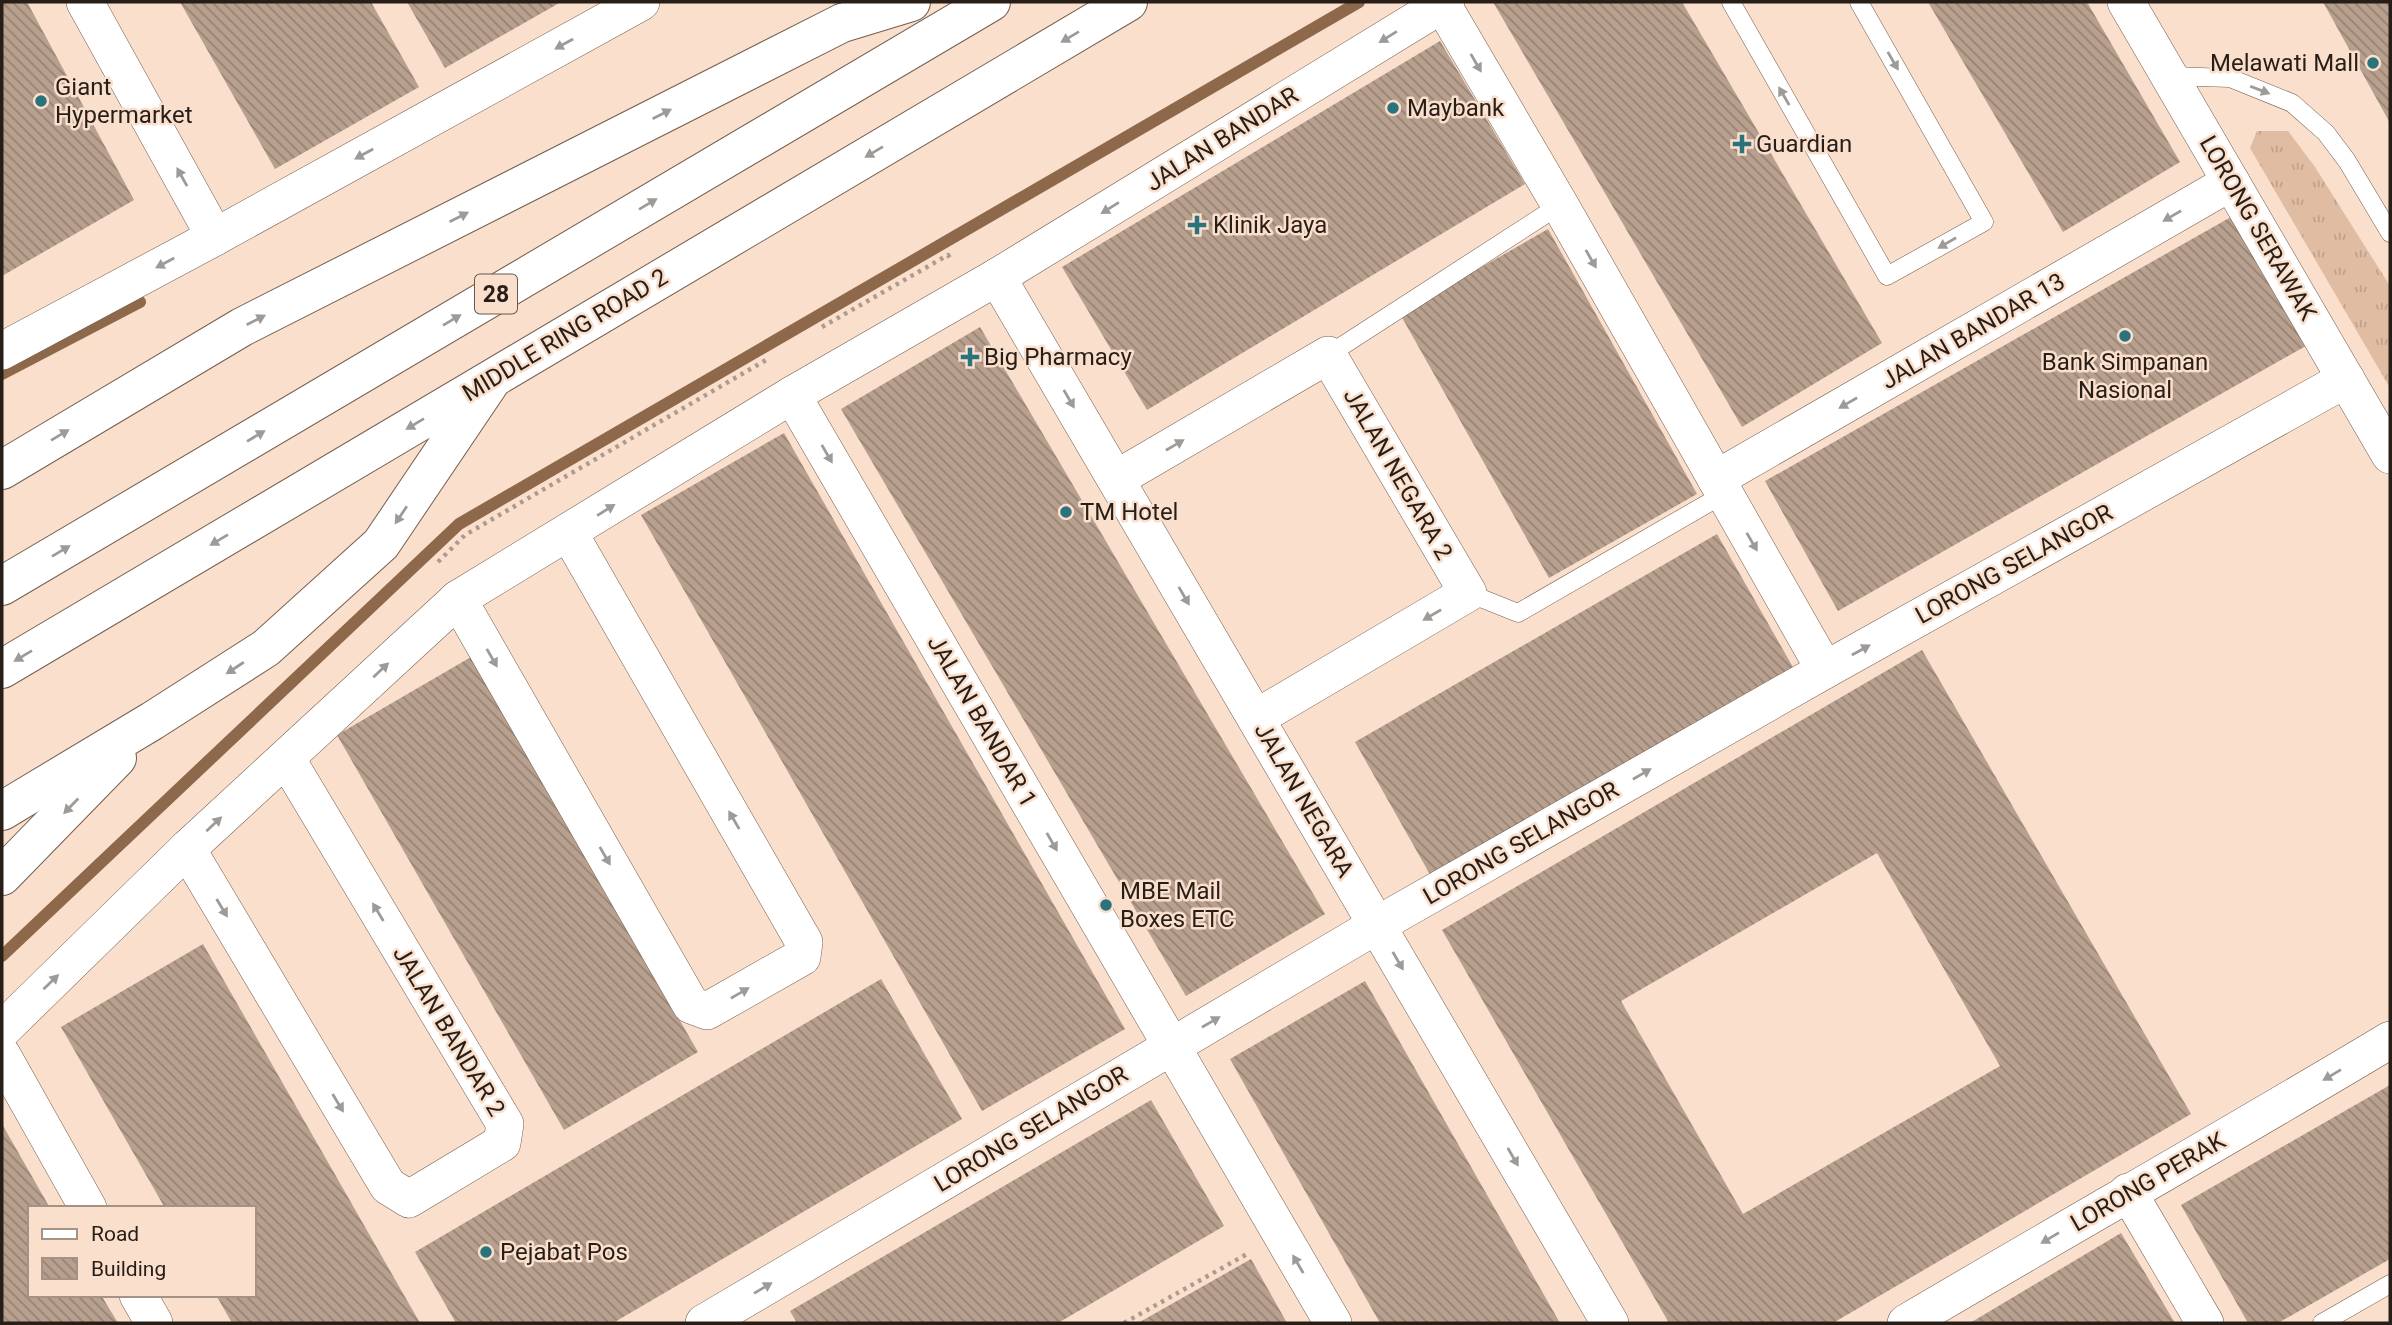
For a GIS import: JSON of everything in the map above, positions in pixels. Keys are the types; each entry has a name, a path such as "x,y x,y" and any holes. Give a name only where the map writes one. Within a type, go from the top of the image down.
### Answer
{"highway":[{"path":"2,470 242,327 842,23 911,2"},
{"name":"28","path":"2,586 991,2"},
{"name":"MIDDLE RING ROAD 2","path":"2,669 1128,2"},
{"path":"2,811 152,722 266,648 381,544 494,377"},
{"path":"2,876 152,722"}],"street":[{"path":"85,2 215,237"},
{"path":"1444,3 1825,670"},
{"name":"JALAN BANDAR","path":"2,1030 187,849 458,599 792,395 997,277 1444,3"},
{"path":"2,351 215,237 628,5"},
{"name":"LORONG SERAWAK","path":"2132,6 2390,455"},
{"name":"JALAN BANDAR 13","path":"1720,487 2231,182"},
{"name":"JALAN NEGARA","path":"997,277 1610,1323"},
{"path":"1116,479 1328,355"},
{"name":"JALAN NEGARA 2","path":"1328,355 1468,593"},
{"name":"LORONG SELANGOR","path":"704,1323 1377,925 1825,670 2346,379"},
{"name":"JALAN BANDAR 1","path":"792,395 1333,1323"},
{"path":"458,599 691,1005 707,1011 802,957 804,942 569,533"},
{"path":"1256,719 1468,593"},
{"name":"JALAN BANDAR 2","path":"187,849 388,1186 410,1199 502,1143 505,1124 286,758"},
{"name":"LORONG PERAK","path":"1906,1323 2390,1040"},
{"path":"2,1055 18,1096 87,1206"},
{"path":"2128,1192 2205,1323"},
{"path":"139,1297 154,1323"}],"lane":[{"path":"1731,2 1887,276 1984,222 1859,2"},
{"path":"2170,76 2230,78 2292,103 2326,133 2347,161 2390,233"},
{"path":"1328,355 1560,205"},
{"path":"1468,593 1518,613 1720,487"},
{"path":"2322,1323 2390,1284"}],"path":[{"path":"1124,1323 1281,1235"}],"green space":[{"path":"2257,131 2288,131 2315,167 2390,286 2390,388 2250,148"}],"building":[{"name":"Giant Hypermarket","path":"2,2 27,2 134,200 2,276"},
{"path":"180,2 371,2 419,87 275,169"},
{"path":"407,2 561,2 445,68"},
{"path":"1493,2 1682,2 1882,343 1742,427"},
{"path":"1928,2 2087,2 2180,162 2063,232"},
{"name":"Melawati Mall","path":"2323,2 2390,2 2390,123"},
{"path":"1440,41 1525,184 1147,410 1062,267"},
{"path":"2238,213 2311,343 1838,611 1765,481"},
{"path":"1548,229 1697,494 1549,578 1400,314"},
{"path":"980,327 1325,914 1186,996 841,409"},
{"path":"784,433 1125,1029 982,1111 641,515"},
{"path":"1717,534 1794,669 1432,878 1355,742"},
{"path":"1922,650 2191,1114 1833,1323 1669,1323 1442,930","holes":["1877,853 2000,1066 1743,1214 1621,1001"]},
{"path":"471,657 698,1052 564,1130 337,735"},
{"path":"203,944 420,1323 232,1323 217,1297 256,1297 256,1206 164,1206 61,1027"},
{"path":"881,979 962,1119 613,1323 456,1323 415,1252"},
{"path":"1365,981 1560,1323 1380,1323 1230,1059"},
{"path":"2390,1085 2390,1259 2278,1323 2248,1323 2181,1205"},
{"path":"1151,1100 1224,1226 1058,1323 797,1323 790,1311"},
{"path":"2,1124 49,1206 28,1206 28,1297 102,1297 118,1323 2,1323"},
{"path":"2121,1233 2175,1323 1970,1323"},
{"path":"1251,1259 1287,1323 1138,1323"}],"waterway":[{"path":"2,956 459,524 1359,2"},
{"path":"2,374 140,302"}],"place":[{"name":"Melawati Mall","path":"2373,63"},
{"name":"Giant Hypermarket","path":"41,101"},
{"name":"Maybank","path":"1393,108"},
{"name":"Guardian","path":"1742,144"},
{"name":"Klinik Jaya","path":"1197,225"},
{"name":"Bank Simpanan Nasional","path":"2125,336"},
{"name":"Big Pharmacy","path":"970,357"},
{"name":"TM Hotel","path":"1066,512"},
{"name":"MBE Mail Boxes ETC","path":"1106,905"},
{"name":"Pejabat Pos","path":"486,1252"}]}
